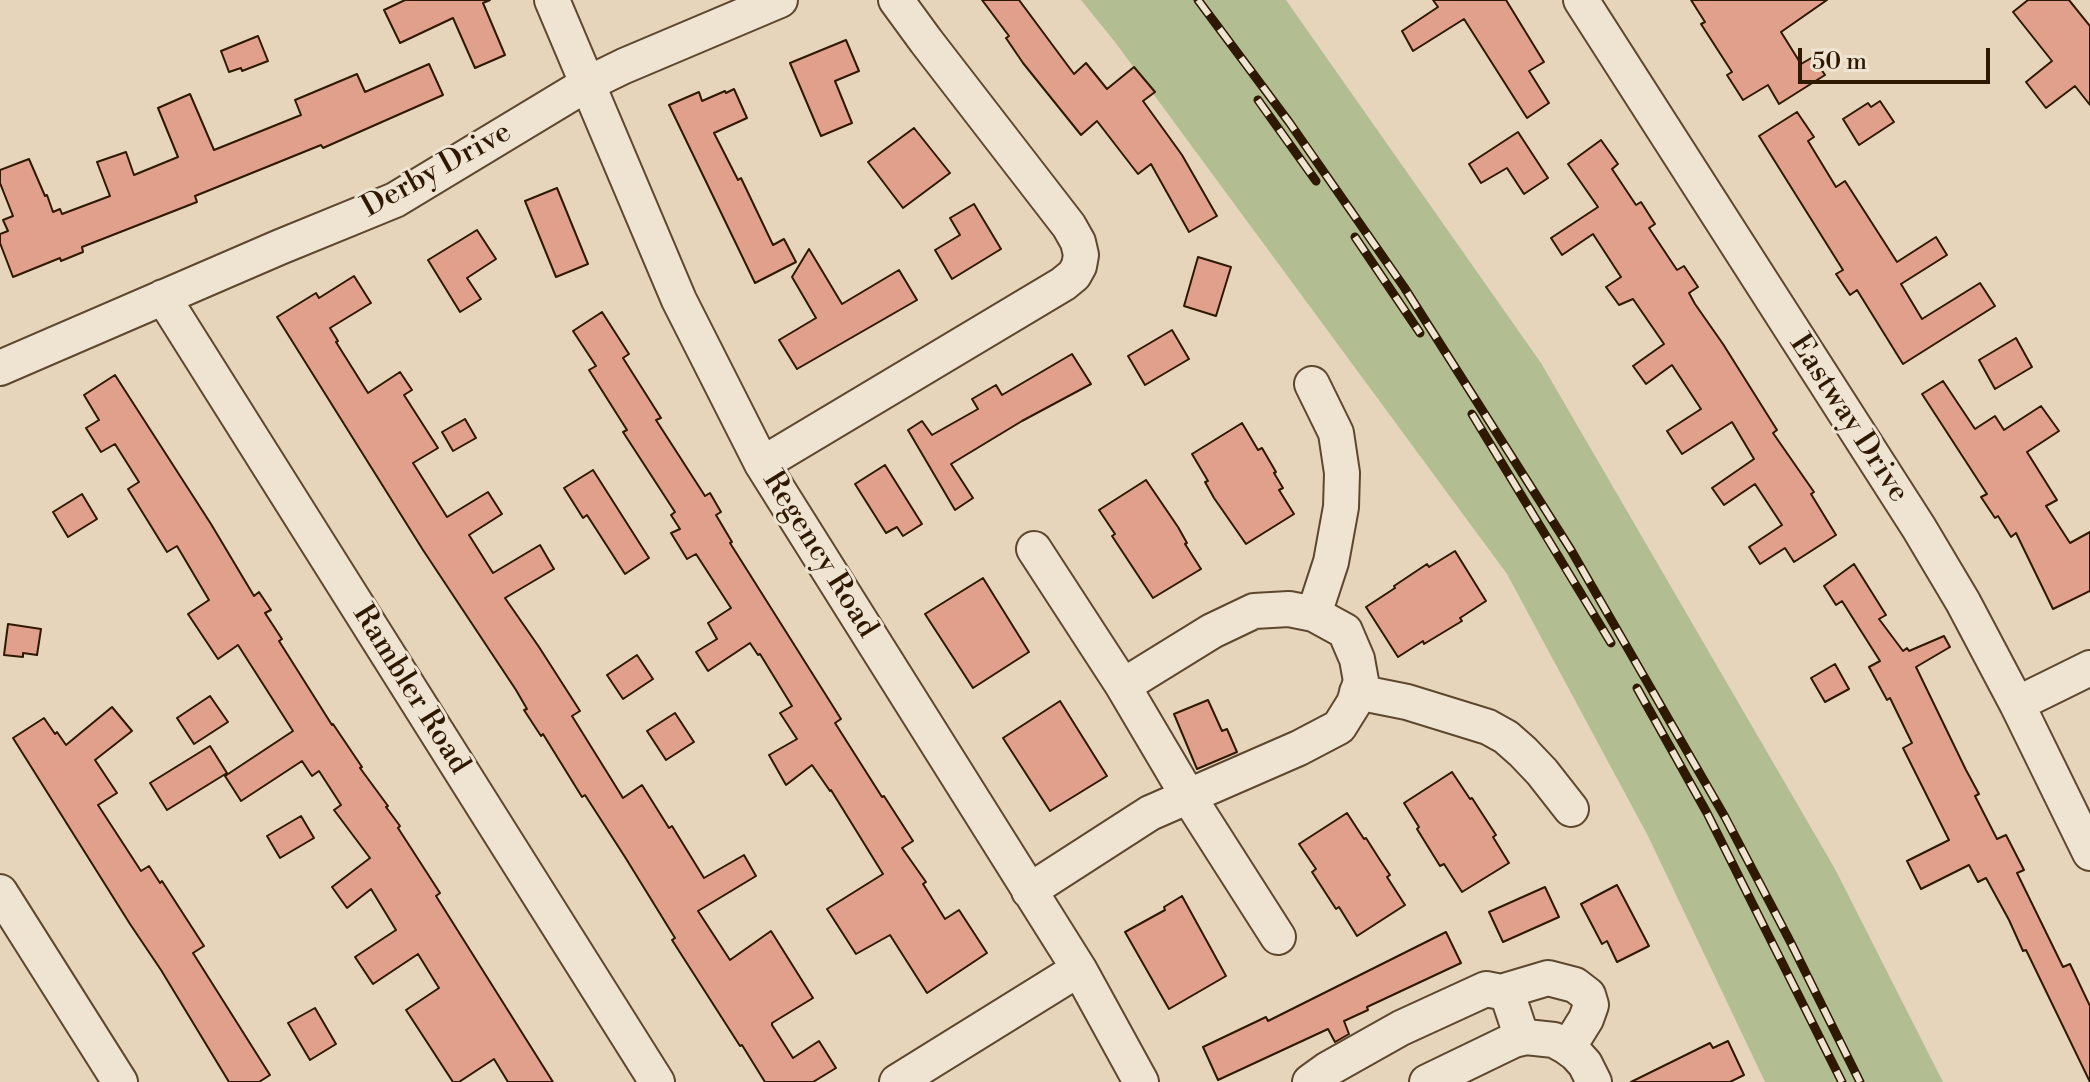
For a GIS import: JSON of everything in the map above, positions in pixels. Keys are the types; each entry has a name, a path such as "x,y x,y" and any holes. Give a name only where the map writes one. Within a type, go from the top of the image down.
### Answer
{"street":[{"name":"Regency Road","path":"552,0 679,300 762,464 1079,969 1141,1082"},
{"name":"Derby Drive","path":"0,368 395,200 587,84 780,0"},
{"path":"762,464 1063,284 1079,266 1081,255 1078,242 1069,226 896,0"},
{"name":"Eastway Drive","path":"1581,0 1919,528 1963,602 2017,704 2090,853"},
{"name":"Rambler Road","path":"163,297 657,1082"},
{"path":"1312,384 1336,433 1342,473 1341,507 1331,562 1314,614"},
{"path":"1034,549 1123,686 1188,796 1278,937"},
{"path":"1029,891 1150,813 1299,748 1339,727 1354,703 1361,681 1357,659 1345,631 1314,614 1289,609 1254,611 1212,631 1123,686"},
{"path":"2017,704 2090,668"},
{"path":"1357,692 1407,702 1488,727 1523,752 1571,809"},
{"path":"0,892 120,1082"},
{"path":"897,1082 1079,969"},
{"path":"1310,1082 1401,1028 1486,989 1501,992 1548,978 1575,985 1588,995 1591,1005 1568,1048"},
{"path":"1501,992 1509,999 1522,1038"},
{"path":"1444,1078 1514,1040 1535,1037 1554,1040 1568,1048 1585,1064 1594,1082"}],"green space":[{"path":"1081,0 1286,0 1541,363 1835,869 1943,1082 1765,1082 1648,836 1507,574"}],"building":[{"path":"405,0 490,0 483,3 505,55 475,68 453,18 400,43 384,10"},
{"path":"982,0 1019,0 1074,74 1086,63 1107,89 1134,67 1155,92 1143,101 1182,155 1217,216 1189,232 1151,164 1138,174 1097,121 1081,135 1023,63 1006,38 1009,36"},
{"path":"1433,0 1506,0 1544,62 1529,71 1549,103 1527,118 1464,19 1413,51 1402,31 1438,7"},
{"path":"1691,0 1827,0 1781,32 1801,64 1813,57 1825,75 1779,104 1768,85 1743,100 1727,75 1732,72 1701,24 1705,22"},
{"path":"2028,0 2069,0 2090,26 2090,105 2075,86 2046,108 2026,82 2052,61 2013,12"},
{"path":"258,36 268,61 242,71 241,68 229,72 221,51"},
{"path":"846,40 859,71 835,81 852,123 821,136 790,63"},
{"path":"429,64 443,95 323,148 321,145 195,196 197,202 82,247 83,252 13,277 0,243 0,234 8,231 3,220 13,216 0,183 0,170 29,159 53,212 60,209 62,214 110,196 97,162 126,152 134,175 178,157 158,108 190,94 214,150 301,115 295,100 357,74 365,92"},
{"path":"734,89 747,118 714,133 738,180 741,178 773,245 784,239 796,262 755,283 669,105 699,92 702,101"},
{"path":"1880,101 1894,122 1859,145 1843,119 1868,103 1871,107"},
{"path":"1797,112 1814,137 1808,141 1836,187 1845,181 1897,262 1936,237 1947,255 1901,284 1922,319 1980,283 1995,306 1903,364 1857,290 1850,295 1836,274 1843,270 1759,136"},
{"path":"914,128 950,173 903,208 868,162"},
{"path":"1518,132 1548,178 1524,194 1507,168 1481,183 1469,164"},
{"path":"1601,140 1618,164 1612,169 1636,205 1641,202 1655,224 1649,228 1677,270 1684,266 1698,287 1689,293 1695,304 1777,430 1773,433 1814,492 1811,494 1836,535 1794,562 1785,548 1760,564 1749,547 1782,525 1755,484 1724,505 1712,488 1754,459 1732,422 1682,454 1667,431 1701,409 1672,365 1646,384 1633,366 1664,344 1633,299 1619,305 1606,287 1621,277 1593,234 1562,255 1551,238 1598,207 1568,164"},
{"path":"557,188 588,264 556,277 525,201"},
{"path":"974,204 1001,249 952,279 935,250 960,235 950,218"},
{"path":"477,230 496,259 467,278 481,299 460,312 428,260"},
{"path":"809,249 842,304 899,270 917,300 797,369 779,340 816,318 792,277"},
{"path":"1198,257 1231,267 1216,316 1184,306"},
{"path":"354,276 371,303 330,328 336,342 368,393 400,372 412,390 404,395 438,448 413,463 447,517 488,492 502,514 469,535 493,573 540,545 554,569 505,598 580,711 572,716 623,798 642,785 704,878 744,855 756,876 698,911 730,960 771,931 813,998 772,1025 793,1058 819,1041 836,1068 813,1082 765,1082 672,940 675,938 585,795 582,797 543,734 541,736 524,710 527,709 516,690 423,550 277,317 316,293 319,298"},
{"path":"602,312 629,354 623,358 661,418 656,420 705,496 710,493 721,512 716,515 730,543 841,719 835,723 913,841 902,848 926,882 923,884 945,919 959,910 987,953 927,993 890,935 856,954 827,909 883,874 812,765 786,785 769,755 797,739 780,713 792,706 760,654 750,643 708,671 696,652 717,639 708,623 731,608 696,554 687,559 671,533 680,529 671,515 675,512 623,432 627,430 589,370 596,366 573,331"},
{"path":"1172,330 1189,359 1145,385 1128,356"},
{"path":"2016,338 2032,367 1995,389 1979,360"},
{"path":"1072,354 1091,384 951,464 973,498 955,510 908,430 922,421 932,435 978,409 972,399 996,385 1002,395"},
{"path":"115,375 254,596 259,592 271,610 265,613 282,639 279,641 360,768 388,806 400,826 398,828 440,893 436,896 553,1082 508,1082 494,1059 459,1082 453,1082 406,1010 439,988 418,954 373,984 355,957 396,930 371,889 347,908 332,887 370,858 334,810 341,805 319,771 312,776 302,761 241,801 225,776 293,731 238,645 218,659 188,614 209,600 177,546 167,552 128,489 139,482 115,444 101,452 86,428 99,420 84,395"},
{"path":"1943,381 1975,429 1995,416 2004,430 2041,406 2059,431 2027,452 2057,500 2046,506 2070,543 2090,532 2090,591 2053,609 2016,533 2011,537 1998,516 1995,518 1981,497 1987,494 1922,394"},
{"path":"465,419 476,438 453,451 442,432"},
{"path":"1242,423 1276,472 1283,488 1279,490 1294,514 1246,544 1214,498 1192,454"},
{"path":"885,465 922,524 903,536 897,527 886,533 855,484"},
{"path":"593,470 649,558 625,574 587,515 583,518 564,488"},
{"path":"1146,480 1178,527 1201,569 1153,598 1112,536 1115,534 1099,510"},
{"path":"82,494 97,519 68,537 53,512"},
{"path":"1455,551 1486,601 1460,618 1462,621 1398,657 1366,607 1427,564 1429,567"},
{"path":"1854,564 1886,615 1879,619 1903,651 1944,636 1950,647 1916,667 1979,794 1975,796 1997,839 2006,835 2024,870 2017,873 2063,967 2070,964 2090,1006 2090,1082 2026,950 2023,951 1986,878 1978,882 1969,865 1921,889 1907,861 1949,840 1903,748 1912,743 1890,698 1887,700 1869,667 1880,661 1842,601 1836,605 1824,586"},
{"path":"983,578 1029,652 973,688 925,614"},
{"path":"8,624 41,629 37,655 4,655"},
{"path":"637,655 653,679 623,699 607,675"},
{"path":"1835,664 1849,689 1825,702 1811,678"},
{"path":"210,696 228,722 194,744 177,718"},
{"path":"1208,700 1222,731 1227,729 1237,752 1197,769 1174,714"},
{"path":"1060,701 1107,776 1050,811 1003,738"},
{"path":"112,707 132,731 95,760 117,793 98,805 141,871 149,866 160,883 162,881 204,946 193,953 270,1075 259,1082 229,1082 13,738 44,718 66,745"},
{"path":"675,713 694,742 666,760 647,731"},
{"path":"210,746 227,773 167,810 150,783"},
{"path":"1452,772 1496,835 1493,837 1509,863 1462,892 1444,864 1440,866 1404,803"},
{"path":"1347,813 1390,875 1387,877 1405,905 1357,936 1312,872 1316,869 1299,844"},
{"path":"301,816 314,838 280,858 267,836"},
{"path":"1617,885 1649,946 1617,962 1607,941 1602,944 1581,904"},
{"path":"1545,887 1559,917 1503,942 1489,912"},
{"path":"1182,896 1226,976 1169,1009 1125,932 1165,910 1164,907"},
{"path":"1446,932 1461,963 1344,1021 1349,1034 1335,1042 1328,1029 1218,1080 1203,1047 1266,1017 1268,1021"},
{"path":"315,1008 336,1044 310,1060 288,1023"},
{"path":"1728,1041 1744,1075 1730,1082 1631,1082 1710,1043 1713,1048"}],"railway":[{"path":"1198,0 1289,122 1404,287 1571,550 1725,817 1860,1082"},
{"path":"1258,100 1316,181"},
{"path":"1355,237 1420,333"},
{"path":"1472,414 1611,643"},
{"path":"1637,688 1707,813 1842,1082"}]}
